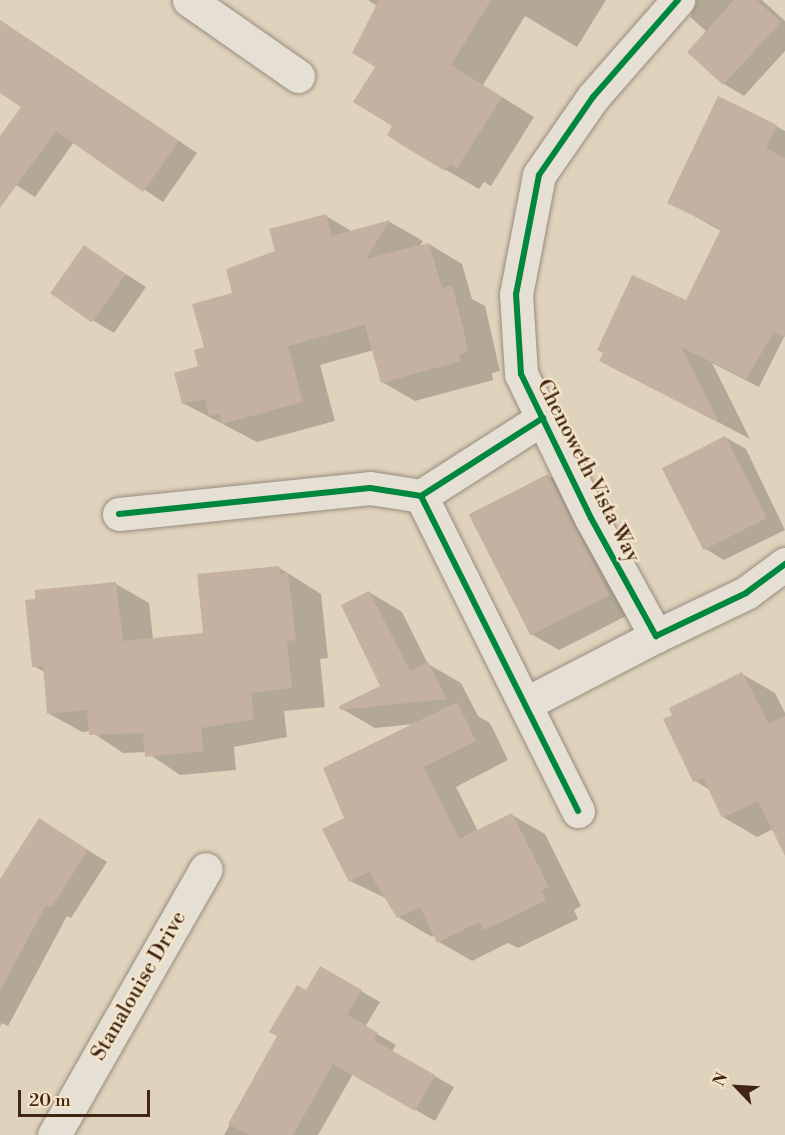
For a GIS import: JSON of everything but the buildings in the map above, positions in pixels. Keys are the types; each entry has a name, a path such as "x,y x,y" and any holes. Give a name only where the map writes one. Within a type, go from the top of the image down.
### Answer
{"street":[{"path":"189,0 298,76"},
{"name":"Chenoweth Vista Way","path":"656,636 591,518 521,374 516,294 539,176 593,97 678,0"},
{"path":"119,514 370,488 421,496 543,418"},
{"path":"421,496 578,811"},
{"path":"525,704 656,636 746,593 785,564"},
{"name":"Stanalouise Drive","path":"54,1135 207,869"}],"cycle path":[{"path":"678,0 593,97 539,175 516,294 521,374 591,518 656,636 746,593 785,564"},
{"path":"119,514 370,488 421,496 543,418"},
{"path":"421,496 578,811"}]}
